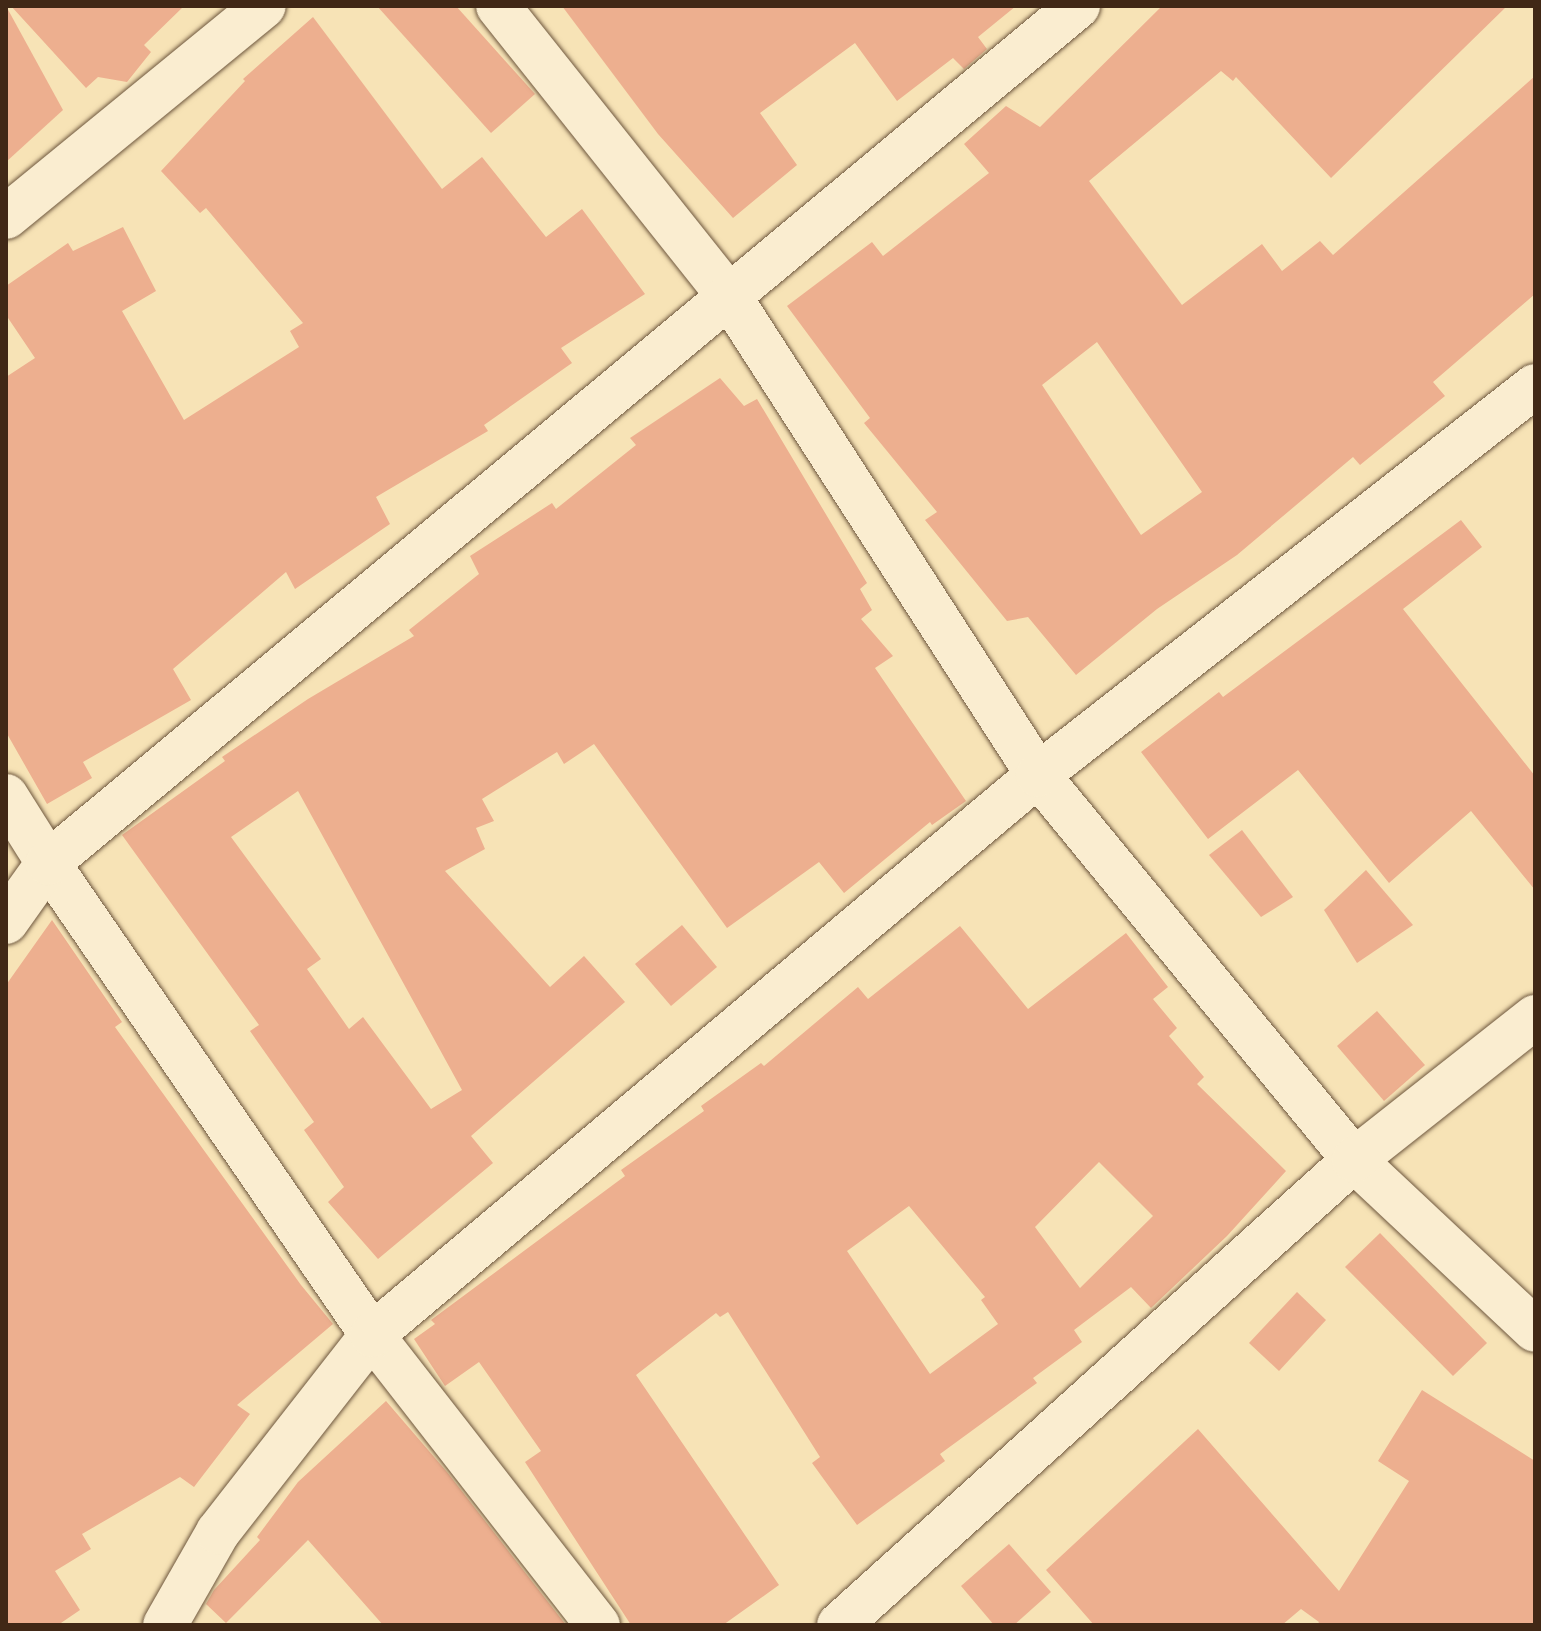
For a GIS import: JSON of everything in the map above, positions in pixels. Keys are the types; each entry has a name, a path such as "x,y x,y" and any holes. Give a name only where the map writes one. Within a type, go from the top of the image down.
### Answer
{"street":[{"path":"6,217 264,6"},
{"path":"498,6 729,296 1038,775 1354,1160 1535,1330"},
{"path":"6,922 48,863 1078,6"},
{"path":"165,1625 218,1532 372,1335 1038,775 1535,386"},
{"path":"6,796 48,863 372,1335 598,1625"},
{"path":"839,1625 1354,1160 1535,1017"}],"building":[{"path":"6,6 63,110 6,162"},
{"path":"11,6 184,6 144,45 151,52 127,82 98,77 86,88"},
{"path":"377,6 456,6 535,94 491,133"},
{"path":"562,6 1016,6 978,37 987,49 964,69 953,58 897,101 855,43 760,113 797,165 733,218 658,134"},
{"path":"1162,6 1507,6 1331,178 1236,77 1233,81 1221,71 1089,181 1182,305 1262,244 1282,271 1320,241 1333,255 1535,76 1535,294 1433,382 1445,396 1360,465 1353,457 1237,555 1157,609 1076,675 1028,617 1007,621 925,520 937,512 864,423 870,418 787,306 872,242 883,256 989,173 964,144 1006,106 1040,127","holes":["1097,342 1202,492 1141,535 1042,385"]},
{"path":"313,17 442,189 482,157 546,237 582,209 645,294 561,348 572,363 484,425 488,431 376,497 390,524 295,589 286,572 173,669 191,700 83,762 92,778 47,804 6,732 6,377 35,358 6,315 6,286 68,243 73,251 123,227 156,291 122,311 184,420 299,347 290,331 303,323 206,208 200,213 161,171 245,81 243,79"},
{"path":"720,378 744,406 757,399 867,583 860,589 872,610 861,619 893,656 875,668 966,801 932,825 930,822 844,893 819,862 727,928 594,744 564,764 557,752 482,799 494,821 476,828 485,849 445,871 550,987 584,956 625,1002 471,1136 493,1163 378,1259 328,1202 344,1187 304,1130 314,1122 250,1031 259,1025 122,835 225,761 222,757 308,699 414,636 409,630 479,574 470,556 552,503 556,509 636,445 630,438","holes":["298,791 462,1090 431,1109 363,1017 349,1029 307,969 321,959 231,837"]},
{"path":"1461,520 1482,547 1403,609 1535,776 1535,890 1471,811 1389,883 1298,770 1208,839 1141,752 1219,692 1223,697"},
{"path":"1242,830 1293,897 1261,917 1209,855"},
{"path":"1366,870 1413,925 1357,963 1324,910"},
{"path":"52,920 122,1022 115,1027 301,1285 333,1324 237,1405 250,1414 194,1487 180,1477 82,1534 91,1549 55,1571 80,1610 58,1625 6,1625 6,985"},
{"path":"682,925 717,967 671,1006 635,964"},
{"path":"960,926 1028,1009 1126,933 1168,987 1153,999 1177,1028 1169,1036 1204,1077 1197,1084 1286,1171 1227,1236 1151,1308 1131,1287 1074,1330 1082,1342 1033,1378 1037,1383 940,1454 945,1461 857,1525 812,1463 820,1457 728,1312 720,1317 716,1313 636,1375 779,1585 723,1625 631,1625 525,1462 541,1451 479,1362 445,1386 414,1339 435,1324 431,1320 625,1176 621,1170 704,1111 701,1106 761,1063 764,1066 858,987 868,999","holes":["1099,1162 1153,1216 1080,1288 1035,1227","909,1206 985,1297 981,1300 998,1324 930,1374 847,1251"]},
{"path":"1377,1011 1425,1065 1384,1101 1337,1046"},
{"path":"1380,1233 1487,1343 1453,1376 1345,1267"},
{"path":"1297,1292 1326,1320 1279,1371 1249,1343"},
{"path":"1422,1390 1535,1461 1535,1625 1317,1625 1319,1622 1301,1609 1282,1625 1094,1625 1046,1570 1198,1429 1339,1591 1409,1481 1378,1461"},
{"path":"386,1401 447,1472 566,1625 383,1625 308,1540 226,1623 206,1604 214,1590 260,1540 257,1537 298,1482"},
{"path":"1009,1544 1051,1592 1014,1625 994,1625 961,1586"}]}
